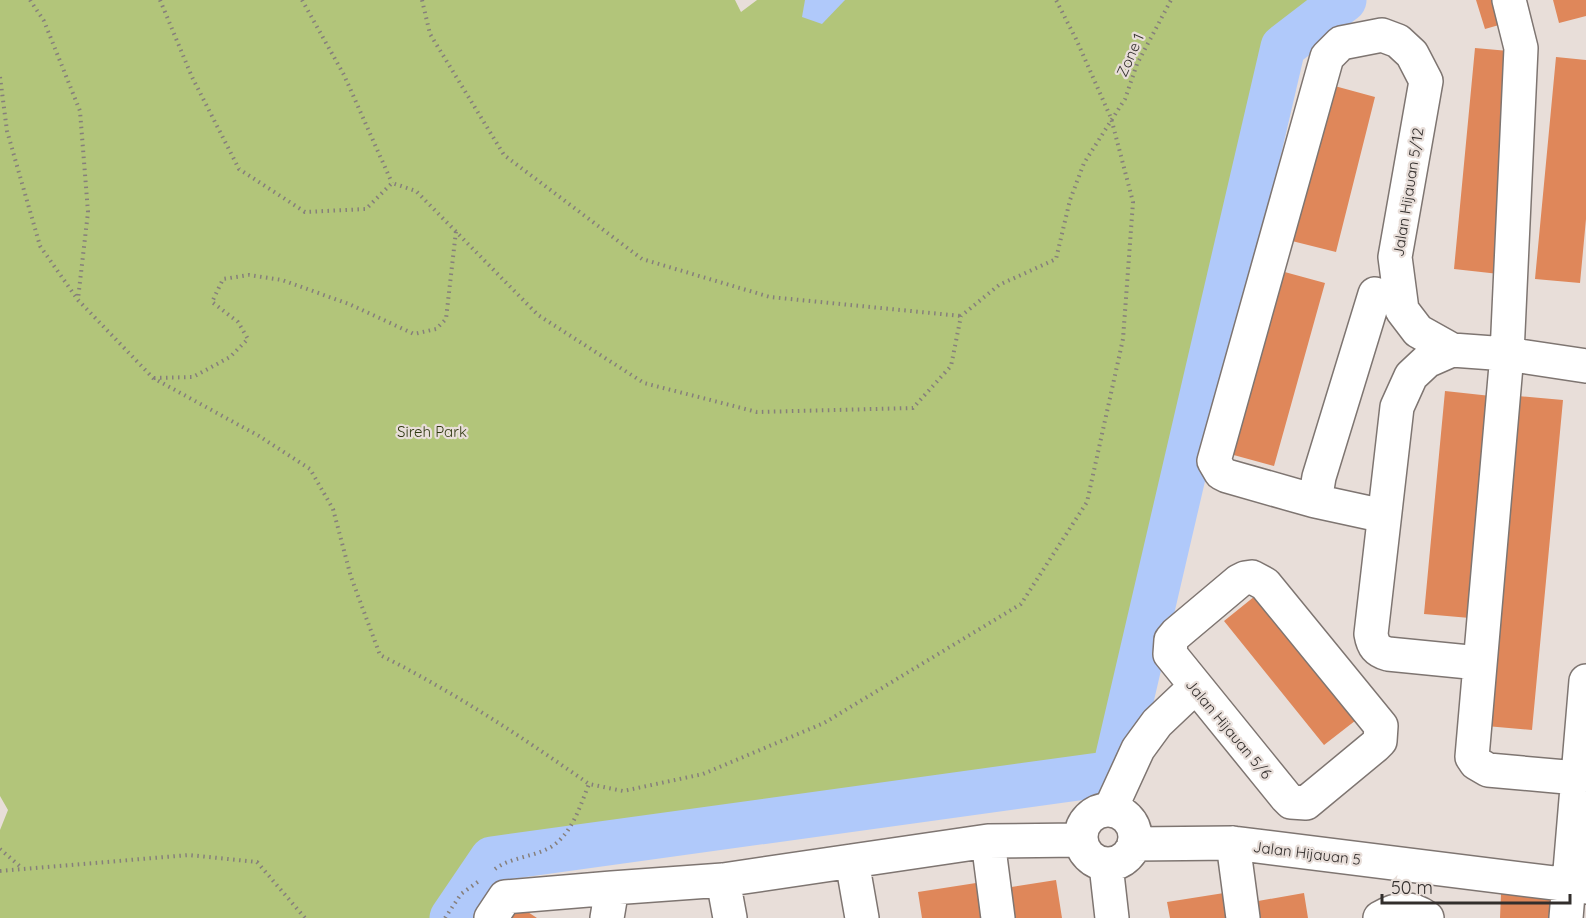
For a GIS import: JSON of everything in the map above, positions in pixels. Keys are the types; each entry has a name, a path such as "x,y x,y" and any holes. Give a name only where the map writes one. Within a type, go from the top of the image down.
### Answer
{"street":[{"path":"1509,0 1521,48 1507,354 1472,757 1476,764 1488,770 1577,778"},
{"name":"Jalan Hijauan 5/12","path":"1315,501 1227,476 1216,467 1214,461 1327,57 1341,43 1382,34 1398,41 1412,54 1426,81 1395,257 1402,310 1418,332 1452,350"},
{"path":"1375,294 1319,477 1315,501 1384,516"},
{"path":"1479,663 1389,654 1375,648 1371,634 1397,407 1411,375 1426,361 1452,350 1507,354 1586,366"},
{"name":"Jalan Hijauan 5/6","path":"1245,578 1259,579 1273,593 1381,726 1380,741 1312,799 1306,803 1291,802 1195,687 1170,654 1171,640 1245,578"},
{"path":"1566,918 1577,886 1577,778 1586,681"},
{"path":"1110,810 1138,748 1157,723 1195,687"},
{"path":"1100,810 1119,812 1127,817 1135,834 1134,844 1124,860 1106,865 1096,863 1088,857 1080,840 1084,822 1100,810"},
{"path":"491,918 505,897 609,903 723,880 988,841 1080,840"},
{"path":"988,841 998,918"},
{"path":"1233,843 1243,918"},
{"name":"Jalan Hijauan 5","path":"1134,844 1233,843 1577,886"},
{"path":"852,861 862,918"},
{"path":"1106,865 1113,918"},
{"path":"723,880 730,918"},
{"path":"1380,918 1406,908 1419,912 1427,918"}],"path":[{"path":"30,0 44,21 80,111 87,212 78,300"},
{"path":"160,0 192,77 239,170 305,212 366,208 392,183"},
{"path":"302,0 344,75 392,183 417,191 538,315 644,383 757,412 913,408 951,366 961,316 770,297 642,259 504,155 430,34 422,0"},
{"path":"0,77 7,131 40,246 78,300 153,378 259,436 310,469 333,509 351,577 380,655 427,678 514,732 589,784 623,791 703,774 824,723 1021,604 1087,502 1123,339 1133,202 1111,118 1077,39 1056,0"},
{"name":"Zone 1","path":"961,316 999,285 1056,259 1070,200 1084,163 1125,99 1137,64 1171,0"},
{"path":"153,378 194,377 231,357 248,339 238,322 212,302 223,279 249,275 282,280 349,303 414,334 435,329 446,319 456,231"},
{"path":"494,870 502,863 551,847 571,827 589,784"},
{"path":"0,849 22,869"},
{"path":"0,871 189,855 257,862 305,918"},
{"path":"445,918 461,894 486,876"}],"green space":[{"name":"Sireh Park","path":"0,0 735,0 741,12 757,0 1344,0 1283,47 1114,773 493,859 452,918 0,918 0,830 8,810 0,796"}],"water":[{"path":"805,0 845,0 822,24 802,17"}],"building":[{"path":"1476,0 1507,0 1513,21 1485,29"},
{"path":"1553,0 1586,0 1586,16 1559,23"},
{"path":"1475,48 1520,52 1499,274 1454,269"},
{"path":"1556,57 1586,60 1586,219 1580,283 1535,279"},
{"path":"1331,85 1375,97 1336,252 1292,241"},
{"path":"1281,271 1325,283 1274,466 1230,454"},
{"path":"1445,391 1491,396 1470,618 1424,614"},
{"path":"1517,396 1563,400 1532,730 1486,726"},
{"path":"1260,592 1360,717 1324,745 1224,621"},
{"path":"1056,880 1062,918 1003,918 998,889"},
{"path":"976,883 981,918 922,918 918,892"},
{"path":"1224,893 1228,918 1170,918 1167,902"},
{"path":"1304,893 1308,918 1250,918 1247,903"},
{"path":"1501,894 1558,896 1557,918 1500,918"},
{"path":"505,897 537,918 491,918"}],"waterway":[{"path":"452,918 492,859 1114,773 1283,47 1344,0"}]}
